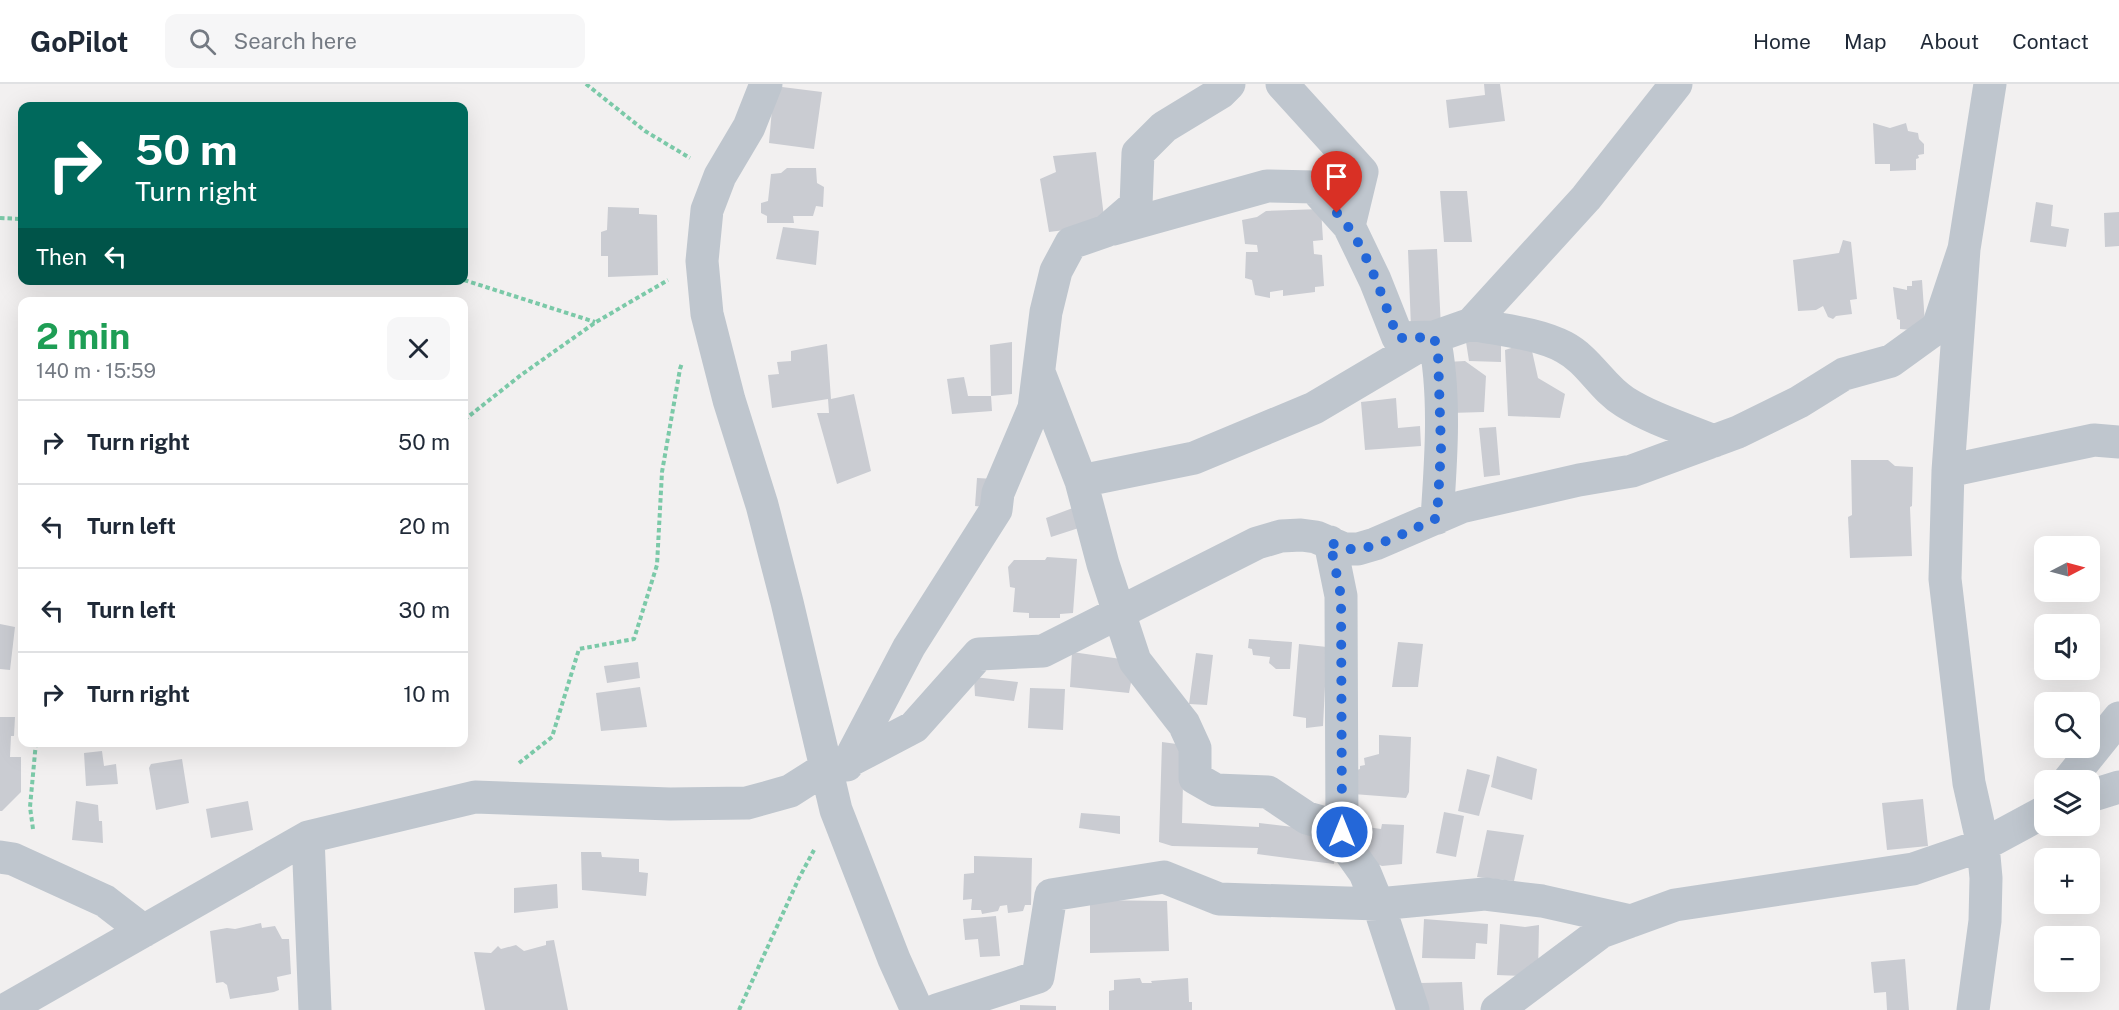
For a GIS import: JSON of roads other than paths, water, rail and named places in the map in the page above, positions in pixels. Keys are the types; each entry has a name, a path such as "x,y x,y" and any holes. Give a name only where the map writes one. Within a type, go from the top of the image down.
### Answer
{"street":[{"path":"766,84 749,126 720,176 707,210 702,261 707,314 836,781 894,959 917,1010"},
{"path":"1106,231 1136,205 1138,153 1164,127 1220,93 1229,84"},
{"path":"1282,84 1362,172 1349,226"},
{"path":"1081,481 1194,458 1314,408 1434,337 1471,324 1586,198 1676,84"},
{"path":"1973,1010 1985,921 1986,878 1983,845 1969,783 1945,579 1948,471 1964,249 1990,84"},
{"path":"836,781 909,647 996,510 998,492 1034,408 1046,312 1056,271 1071,243 1268,186 1314,187 1349,226 1375,280 1398,338 1434,337"},
{"path":"5,1010 309,837 475,797 670,804 747,803 836,781 914,726 979,654 1043,651 1257,543 1281,536 1301,535 1316,537 1344,549 1358,549 1480,502 1632,471 1738,432 1799,402 1844,374 1890,361 1938,327 1964,249"},
{"path":"1471,324 1551,341 1567,348 1625,402 1714,441"},
{"path":"1434,337 1438,354 1441,448 1437,518"},
{"path":"1039,374 1081,481 1103,564 1135,662 1184,724 1195,748 1195,778 1216,790 1268,792 1307,818 1332,825 1342,832"},
{"path":"1948,471 2094,440 2119,442"},
{"path":"1330,542 1341,596 1342,832 1348,849 1365,873 1378,904 1413,1010"},
{"path":"2077,770 2119,718"},
{"path":"2100,793 2119,787"},
{"path":"1497,1010 1601,932 1675,905 1912,869 1983,845 2034,817"},
{"path":"309,837 315,1010"},
{"path":"0,857 13,859 105,901 144,931"},
{"path":"937,1010 1038,977 1051,896 1164,877 1219,899 1378,904 1485,894 1542,901 1631,921"}]}
